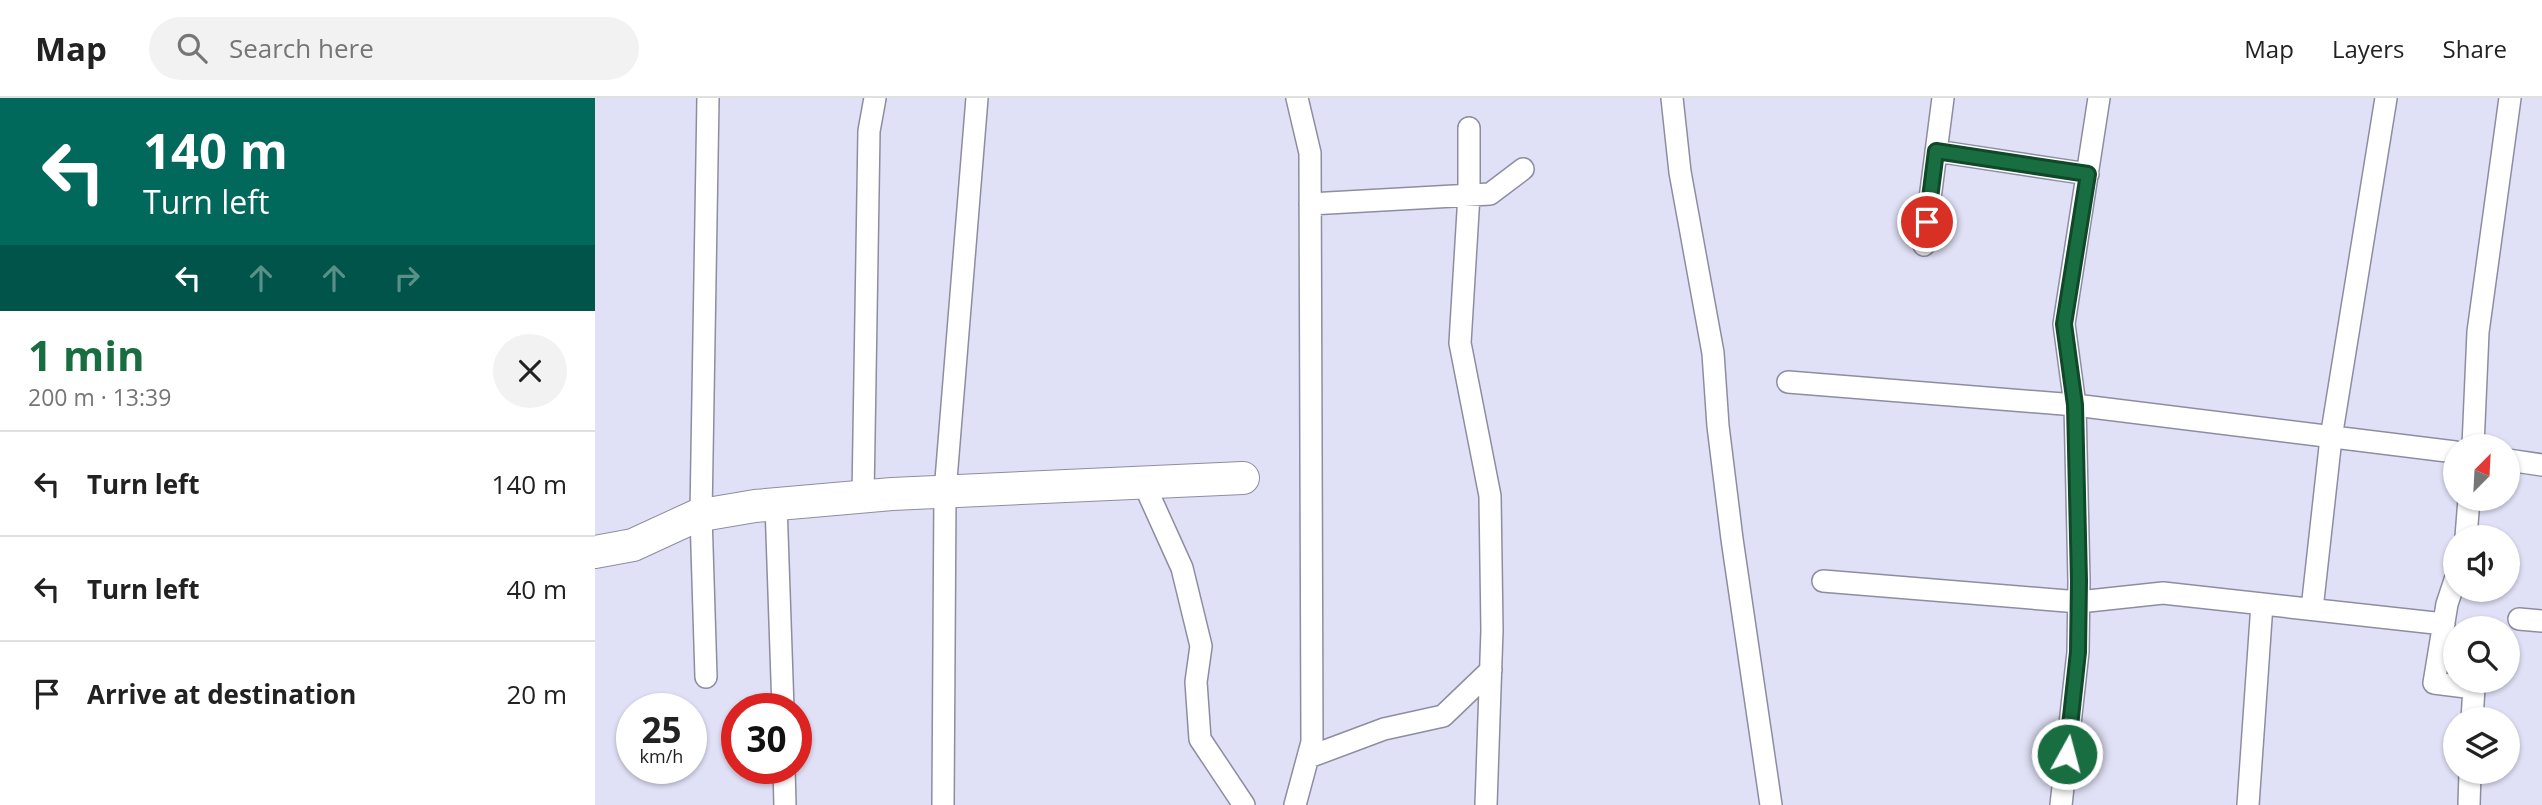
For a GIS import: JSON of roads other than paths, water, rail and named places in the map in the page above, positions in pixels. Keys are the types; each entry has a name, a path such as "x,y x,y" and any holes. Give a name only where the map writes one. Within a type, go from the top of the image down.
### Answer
{"street":[{"path":"706,677 701,515 708,98"},
{"path":"863,497 869,131 875,98"},
{"path":"943,805 945,492 977,98"},
{"path":"1295,805 1312,742 1310,153 1297,98"},
{"path":"1672,98 1681,172 1713,353 1718,426 1732,539 1771,805"},
{"path":"1924,245 1943,98"},
{"path":"2061,805 2078,652 2079,603 2075,405 2064,324 2099,98"},
{"path":"2312,609 2331,438 2386,98"},
{"path":"2474,434 2478,332 2510,98"},
{"path":"1469,128 1469,194 1460,343 1490,496 1491,670 1486,805"},
{"path":"1936,151 2088,174"},
{"path":"1310,204 1490,194 1523,169"},
{"path":"1788,382 2075,405 2443,451"},
{"path":"2520,462 2542,465"},
{"path":"595,552 633,545 701,515 776,504 945,492 1243,478"},
{"path":"1144,484 1182,568 1201,646 1196,682 1200,740 1244,805"},
{"path":"776,504 782,693"},
{"path":"1823,581 2079,603 2163,593 2443,624"},
{"path":"2248,805 2262,604"},
{"path":"2520,619 2542,621"},
{"path":"2443,630 2434,683 2443,684"},
{"path":"1309,757 1384,729 1443,716 1491,670"},
{"path":"784,784 785,805"},
{"path":"2469,805 2470,784"}]}
